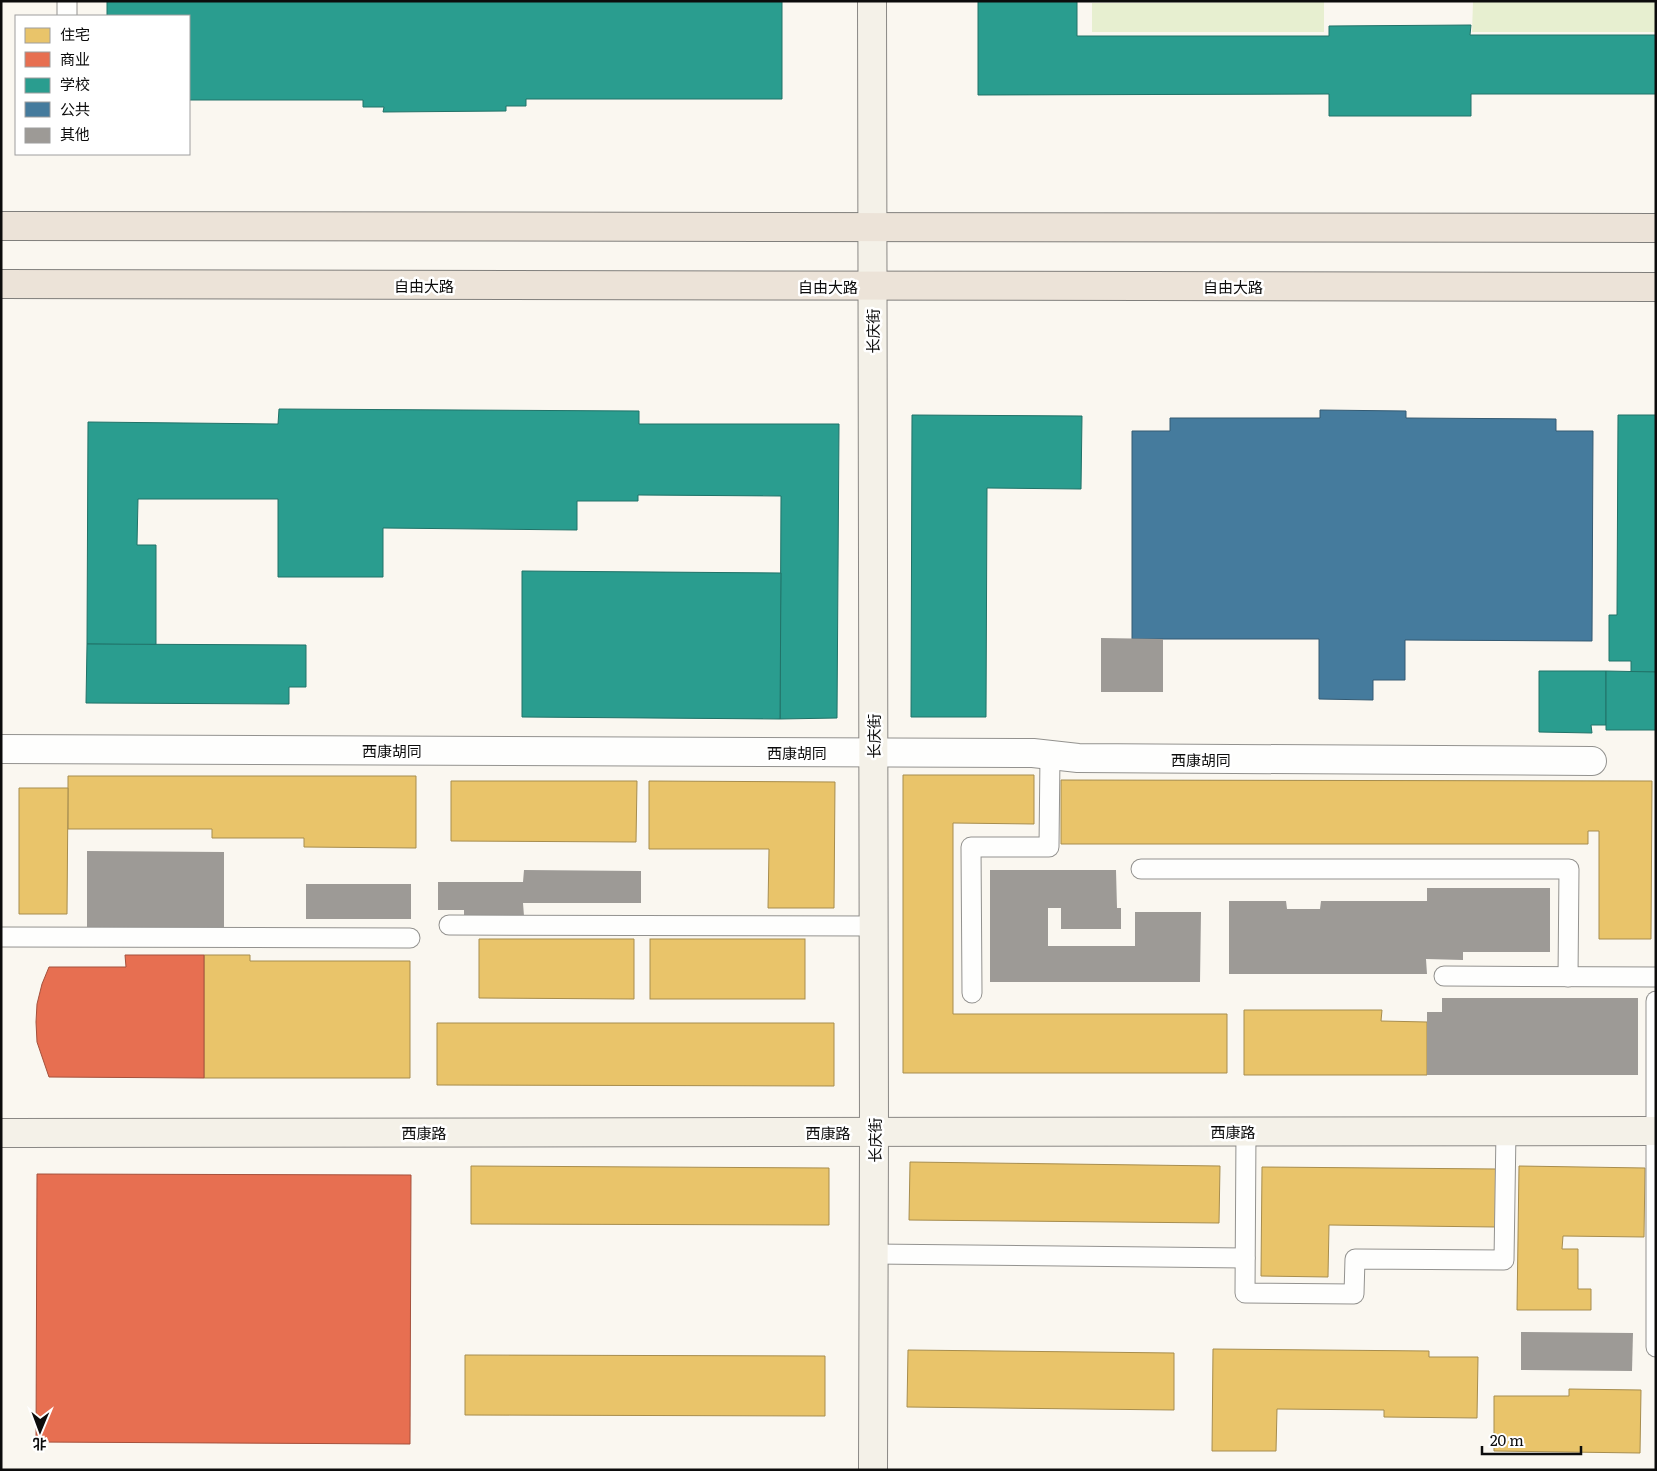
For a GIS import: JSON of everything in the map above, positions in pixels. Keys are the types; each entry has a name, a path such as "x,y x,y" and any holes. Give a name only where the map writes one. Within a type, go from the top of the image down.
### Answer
{"main road":[{"path":"1,226 1656,228"},
{"name":"自由大路","path":"1,284 1656,287"}],"street":[{"name":"长庆街","path":"872,1 873,1470"},
{"name":"西康胡同","path":"1,749 1033,753 1078,758 1592,761"},
{"name":"西康路","path":"1,1133 1655,1131"}],"lane":[{"path":"67,1 67,15"},
{"path":"972,993 971,848 1050,847 1050,755"},
{"path":"1141,869 1569,869 1568,977"},
{"path":"448,925 874,926"},
{"path":"1,937 410,938"},
{"path":"1444,976 1656,977"},
{"path":"1656,1001 1656,1347"},
{"path":"1246,1131 1245,1293 1354,1294 1355,1259 1504,1260 1506,1131"},
{"path":"874,1254 1246,1258"}],"green space":[{"path":"1324,2 1324,32 1092,32 1092,3"},
{"path":"1473,2 1656,2 1656,32 1472,32"}],"building: 住宅":[{"path":"903,775 1034,775 1034,824 953,823 953,1014 1227,1014 1227,1073 903,1073"},
{"path":"68,776 416,776 416,848 304,847 304,838 212,838 212,829 68,829"},
{"path":"1061,780 1652,781 1651,939 1599,939 1599,831 1588,831 1588,844 1061,844"},
{"path":"451,781 637,781 636,842 451,841"},
{"path":"649,781 835,782 834,908 768,908 769,849 649,849"},
{"path":"19,788 68,788 67,914 19,914"},
{"path":"479,939 634,939 634,999 479,998"},
{"path":"650,939 805,939 805,999 650,999"},
{"path":"204,955 250,955 250,961 410,961 410,1078 204,1078"},
{"path":"1244,1010 1382,1010 1381,1021 1427,1022 1427,1075 1244,1075"},
{"path":"437,1023 834,1023 834,1086 437,1085"},
{"path":"910,1162 1220,1166 1219,1223 909,1220"},
{"path":"471,1166 829,1168 829,1225 471,1224"},
{"path":"1519,1166 1645,1168 1644,1237 1563,1236 1562,1249 1578,1249 1578,1289 1591,1289 1591,1310 1517,1310"},
{"path":"1262,1167 1496,1169 1496,1227 1329,1225 1328,1277 1261,1276"},
{"path":"1213,1349 1429,1351 1429,1357 1478,1357 1477,1418 1384,1417 1384,1410 1277,1409 1276,1451 1212,1451"},
{"path":"908,1350 1174,1353 1174,1410 907,1407"},
{"path":"465,1355 825,1356 825,1416 465,1415"},
{"path":"1569,1389 1641,1390 1640,1453 1494,1451 1494,1396 1569,1396"}],"building: 商业":[{"path":"125,955 204,955 204,1078 49,1077 37,1042 36,1022 37,1004 49,967 126,967"},
{"path":"37,1174 411,1175 410,1444 36,1442"}],"building: 学校":[{"path":"107,1 782,1 782,99 526,99 526,106 506,106 506,111 383,112 384,107 363,107 363,100 190,100 190,15 107,15"},
{"path":"978,1 1077,1 1077,36 1329,36 1329,26 1471,25 1470,35 1656,35 1656,94 1471,94 1471,116 1329,116 1329,94 978,95"},
{"path":"279,409 639,411 639,424 839,424 837,718 780,719 781,496 638,495 638,501 577,501 577,530 383,528 383,577 278,577 278,499 138,499 137,545 156,545 156,645 87,644 88,422 278,424"},
{"path":"912,415 1082,416 1081,489 987,488 986,717 911,717"},
{"path":"1618,415 1656,415 1656,672 1631,672 1631,661 1609,661 1609,615 1617,615"},
{"path":"522,571 781,573 780,719 522,717"},
{"path":"87,644 306,645 306,687 289,687 289,704 86,703"},
{"path":"1539,671 1606,671 1606,725 1591,725 1592,733 1539,732"},
{"path":"1606,671 1656,672 1656,730 1606,730"}],"building: 公共":[{"path":"1320,410 1406,411 1406,418 1556,419 1556,431 1593,431 1592,641 1405,640 1405,680 1373,680 1373,700 1319,699 1319,639 1132,639 1132,431 1170,431 1170,418 1320,418"}],"building: 其他":[{"path":"1101,638 1163,639 1163,692 1101,692"},
{"path":"87,851 224,852 224,930 87,930"},
{"path":"524,870 641,871 641,903 523,903 524,916 464,916 464,910 438,910 438,882 523,882"},
{"path":"990,870 1116,870 1117,908 1121,908 1121,929 1061,929 1061,908 1048,908 1048,946 1135,946 1135,912 1201,912 1200,982 990,982"},
{"path":"306,884 411,884 411,919 306,919"},
{"path":"1427,888 1550,888 1550,952 1463,952 1463,960 1426,959 1427,974 1229,974 1229,901 1286,901 1287,909 1320,909 1321,901 1427,901"},
{"path":"1442,998 1638,998 1638,1075 1427,1075 1427,1012 1442,1012"},
{"path":"1521,1332 1633,1333 1632,1371 1521,1370"}]}
